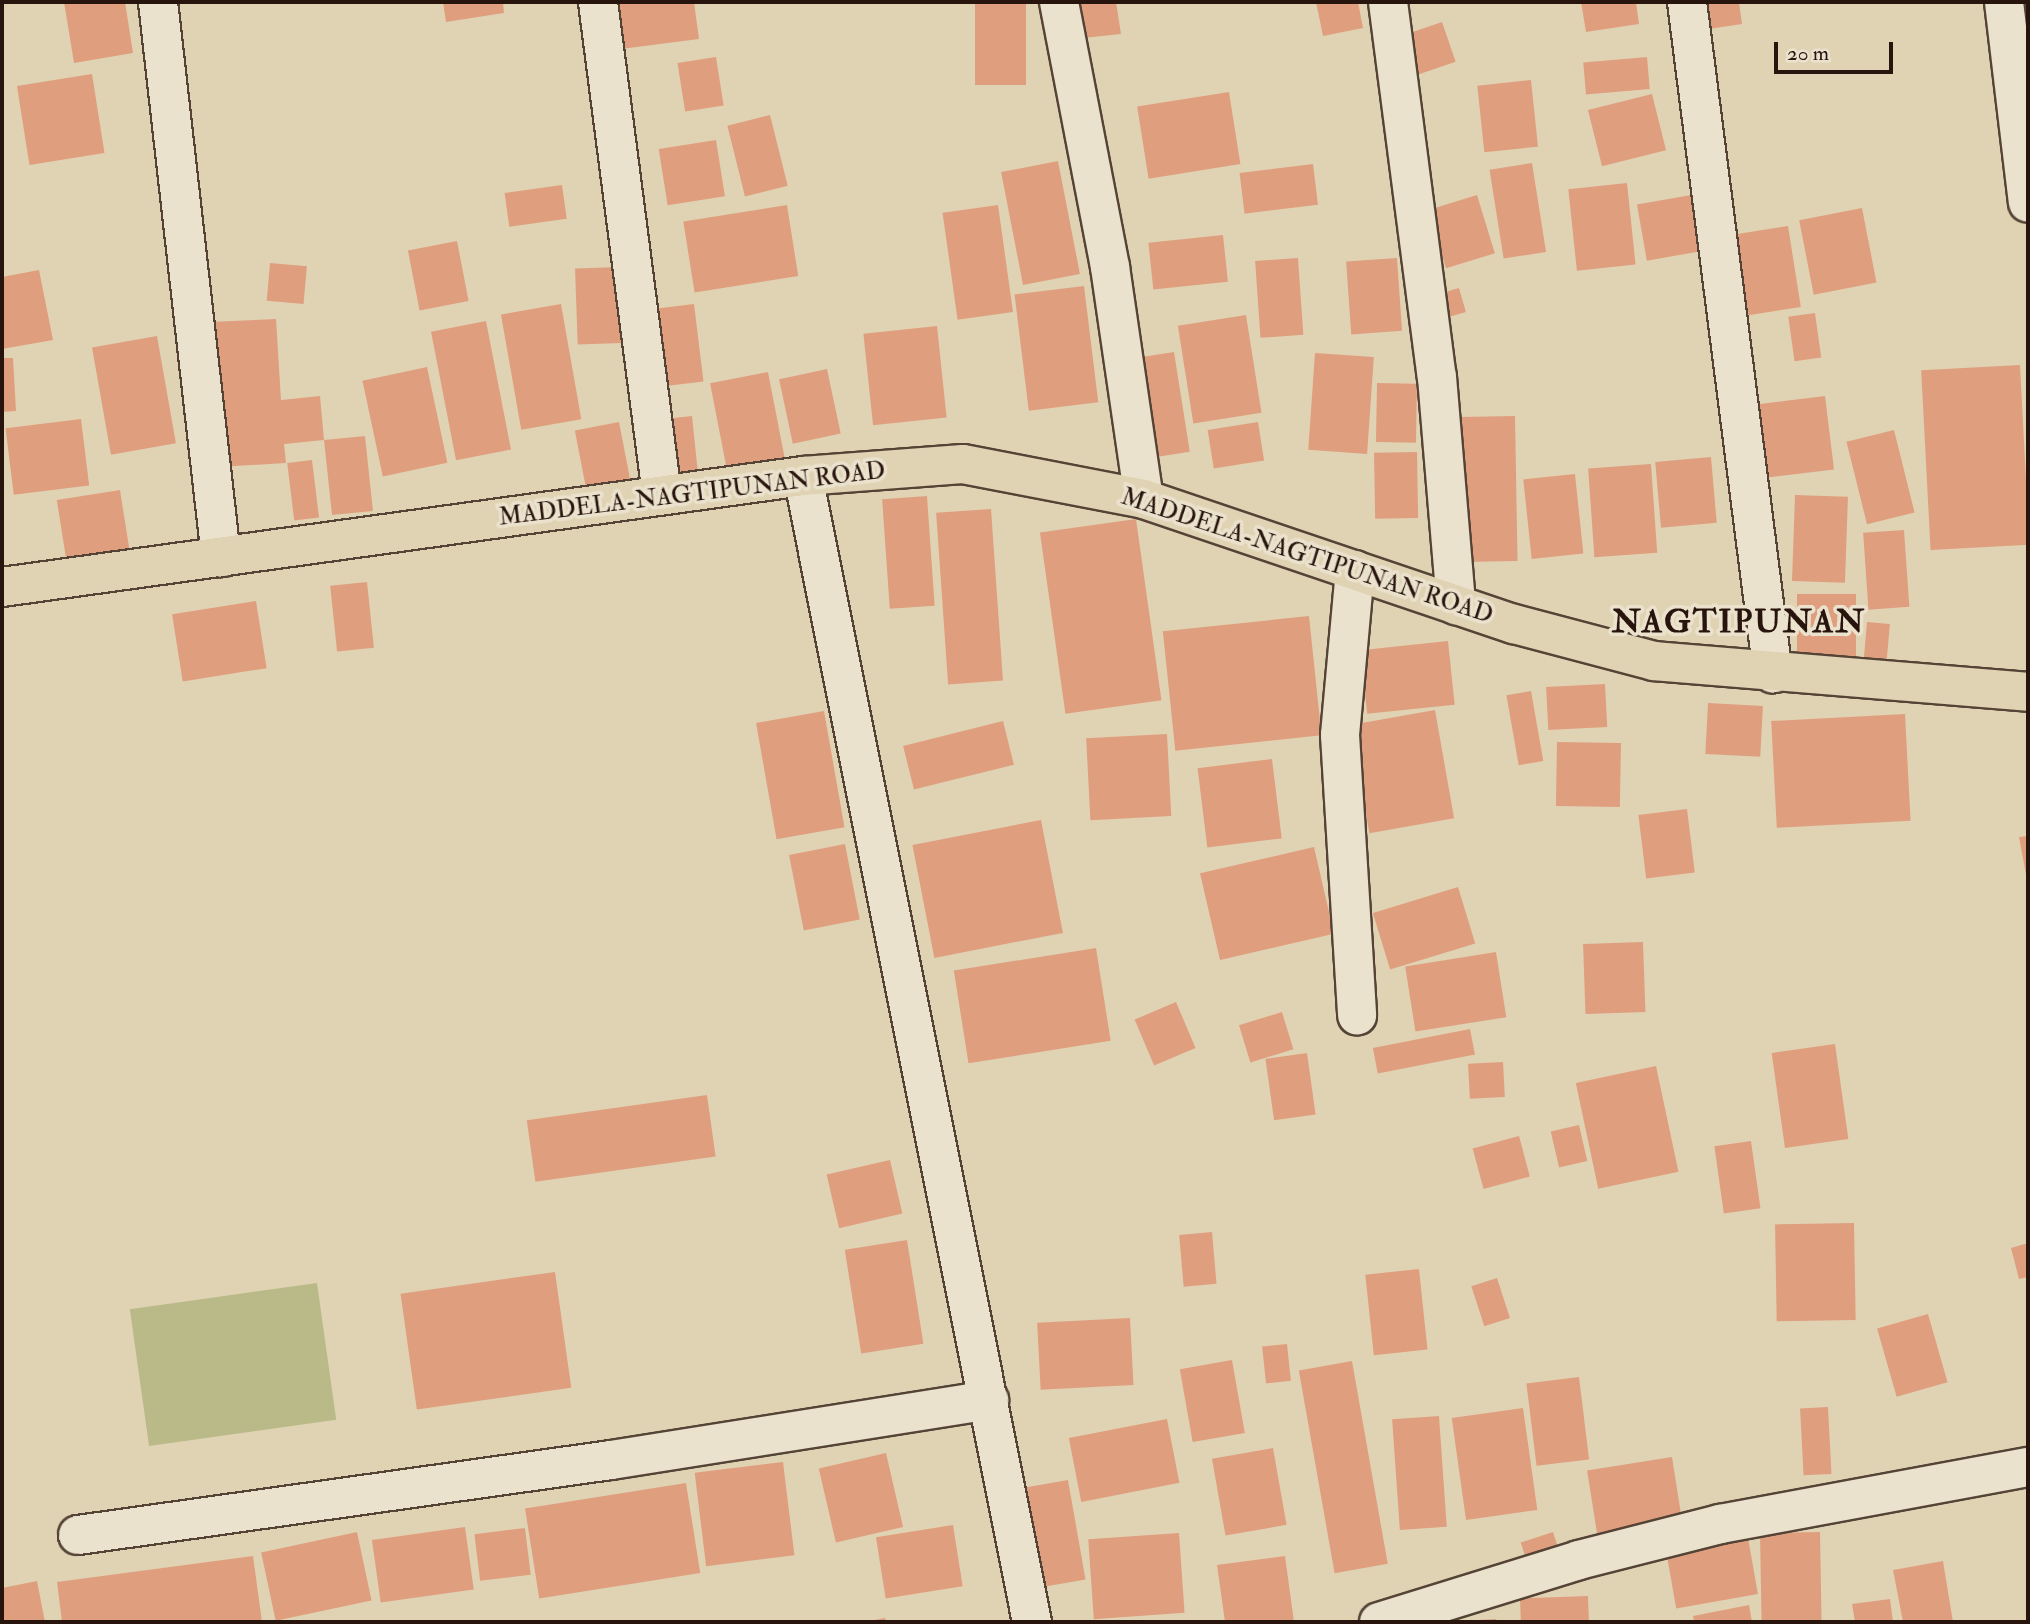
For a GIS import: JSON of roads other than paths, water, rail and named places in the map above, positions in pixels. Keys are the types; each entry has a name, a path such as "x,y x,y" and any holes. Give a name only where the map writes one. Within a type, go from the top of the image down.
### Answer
{"main road":[{"name":"MADDELA-NAGTIPUNAN ROAD","path":"2,587 803,475 964,464 1144,499 1456,605 1654,661 1773,674 2028,692"}],"street":[{"path":"158,2 221,557"},
{"path":"598,2 662,495"},
{"path":"1059,2 1110,267 1144,499"},
{"path":"1388,2 1437,377 1456,605"},
{"path":"1687,2 1756,514 1773,674"},
{"path":"2004,2 2028,203"},
{"path":"803,475 1032,1622"},
{"path":"1355,570 1340,735 1357,1015"},
{"path":"78,1535 611,1460 989,1400"},
{"path":"1379,1622 1579,1560 1720,1524 2028,1467"}],"district":[{"name":"NAGTIPUNAN","path":"1739,622"}]}
